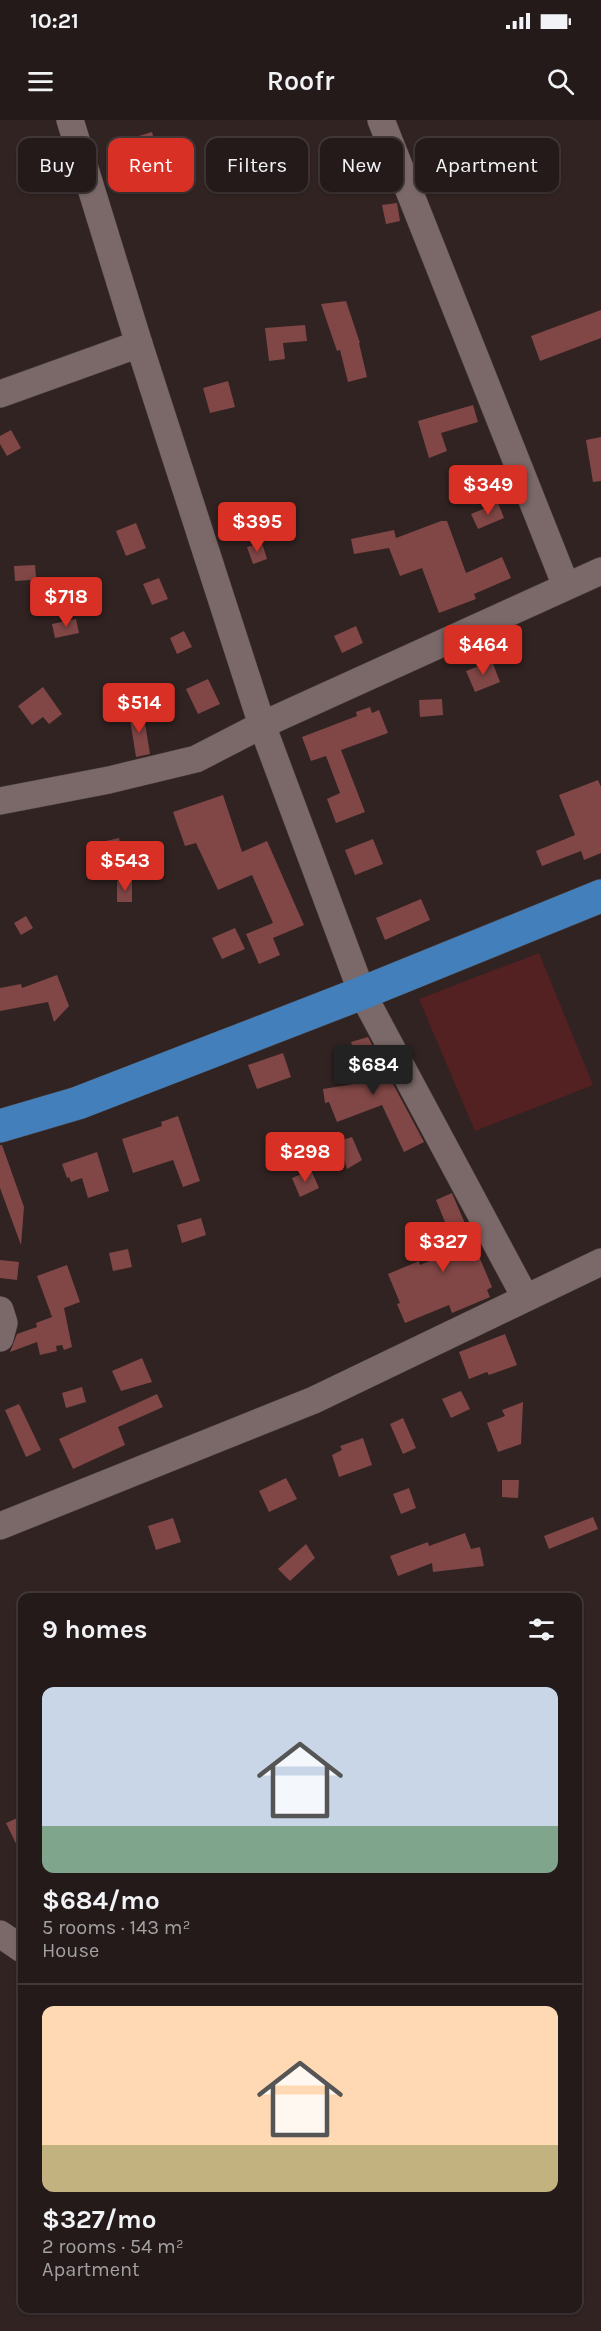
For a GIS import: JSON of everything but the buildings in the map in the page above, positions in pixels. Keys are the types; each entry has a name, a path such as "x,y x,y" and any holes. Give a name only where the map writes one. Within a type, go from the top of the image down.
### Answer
{"main road":[{"path":"0,1126 78,1102 362,993 601,896"}],"street":[{"path":"70,120 139,344 262,725 362,993 525,1297"},
{"path":"381,120 566,586"},
{"path":"0,394 139,344"},
{"path":"0,801 109,780 196,759 262,725 601,571"},
{"path":"0,1526 314,1400 601,1262"},
{"path":"0,1310 4,1323 0,1338"},
{"path":"0,1934 18,1946"}],"shaded area":[{"path":"539,953 593,1085 475,1131 419,999"}]}
